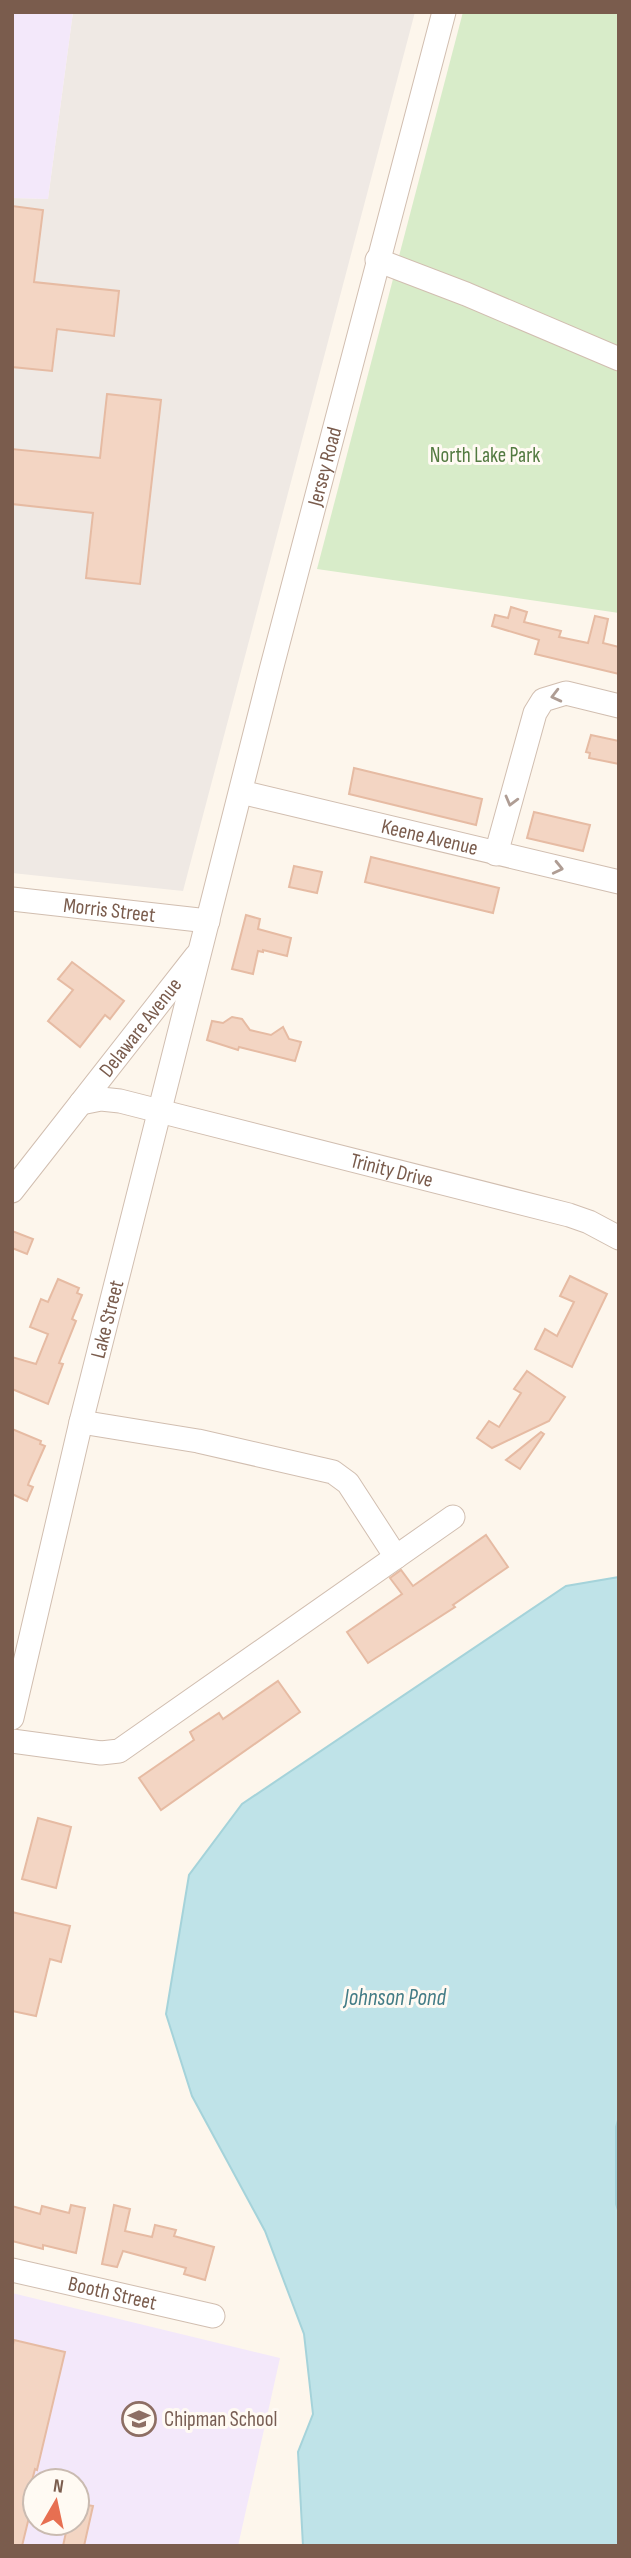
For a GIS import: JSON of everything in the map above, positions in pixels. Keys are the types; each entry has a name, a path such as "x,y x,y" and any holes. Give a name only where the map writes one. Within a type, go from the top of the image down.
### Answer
{"street":[{"name":"Jersey Road","path":"208,921 377,260 444,12"},
{"path":"377,260 466,294 619,359"},
{"path":"496,854 535,713 543,699 566,693 619,706"},
{"name":"Keene Avenue","path":"241,792 619,882"},
{"name":"Morris Street","path":"12,899 208,921"},
{"name":"Lake Street","path":"12,1718 81,1422 208,921"},
{"name":"Delaware Avenue","path":"12,1191 200,950"},
{"name":"Delaware Avenue","path":"81,1103 102,1099 120,1101 161,1112"},
{"name":"Trinity Drive","path":"161,1112 569,1214 619,1238"},
{"path":"81,1422 198,1441 333,1472 348,1483 396,1557"},
{"path":"12,1741 101,1753 119,1751 453,1517"},
{"name":"Booth Street","path":"12,2270 213,2316"}],"shaded area":[{"path":"12,12 73,12 48,199 12,198"},
{"path":"73,12 415,12 183,891 12,873 12,198 48,199"},
{"name":"Chipman School","path":"12,2293 280,2358 238,2546 12,2546"}],"green space":[{"name":"North Lake Park","path":"463,12 619,12 619,613 317,569"}],"water":[{"name":"Johnson Pond","path":"619,1577 619,2117 616,2127 616,2204 619,2213 619,2546 303,2546 298,2452 313,2414 304,2334 265,2231 192,2096 166,2014 189,1875 242,1804 566,1586"}],"building":[{"path":"12,206 43,210 34,282 119,291 114,336 57,329 52,371 12,367"},
{"path":"107,394 161,400 140,584 86,578 93,513 12,504 12,449 100,458"},
{"path":"511,607 527,612 524,622 561,631 559,637 588,643 595,616 608,619 603,643 619,647 619,674 535,654 539,640 492,626 495,615 508,618"},
{"path":"591,735 619,741 619,764 589,758 590,753 586,752"},
{"path":"354,768 482,799 476,825 349,794"},
{"path":"534,812 590,825 583,851 527,838"},
{"path":"371,857 499,888 493,913 365,882"},
{"path":"294,866 322,872 317,893 289,887"},
{"path":"246,915 260,919 258,929 291,938 287,956 258,951 253,974 232,969"},
{"path":"72,962 124,1001 110,1019 105,1015 80,1047 48,1021 73,990 58,979"},
{"path":"232,1017 242,1019 250,1030 271,1035 283,1027 289,1039 301,1042 295,1061 239,1047 238,1050 207,1040 212,1021 223,1023"},
{"path":"12,1231 33,1239 27,1254 12,1248"},
{"path":"570,1276 607,1294 572,1367 535,1349 545,1329 557,1336 574,1302 560,1296"},
{"path":"58,1279 79,1288 77,1293 82,1295 72,1319 76,1321 59,1363 63,1364 48,1404 12,1389 12,1357 36,1364 48,1334 30,1327 41,1299 48,1302"},
{"path":"527,1371 565,1397 549,1421 492,1448 477,1438 489,1421 499,1427 521,1393 514,1389"},
{"path":"12,1429 41,1441 40,1444 45,1446 28,1485 33,1487 27,1501 12,1494"},
{"path":"541,1432 544,1434 520,1469 506,1460"},
{"path":"486,1535 508,1567 453,1605 455,1607 368,1663 347,1632 402,1594 390,1578 401,1570 413,1586"},
{"path":"278,1681 300,1712 161,1810 139,1778 194,1740 190,1732 219,1713 223,1719"},
{"path":"38,1818 71,1827 56,1888 22,1879"},
{"path":"12,1912 70,1926 61,1962 50,1959 36,2016 12,2011"},
{"path":"71,2205 85,2208 76,2253 43,2245 43,2249 12,2241 12,2206 40,2214 42,2206 69,2213"},
{"path":"114,2205 130,2209 125,2231 152,2237 155,2225 176,2230 174,2236 214,2247 205,2280 184,2274 186,2268 123,2251 117,2267 102,2264"},
{"path":"14,2340 65,2352 38,2467 21,2467 21,2537 24,2537 22,2546 12,2546"},
{"path":"65,2537 86,2537 84,2546 63,2546"}],"place":[{"name":"Chipman School","path":"139,2419"}]}
